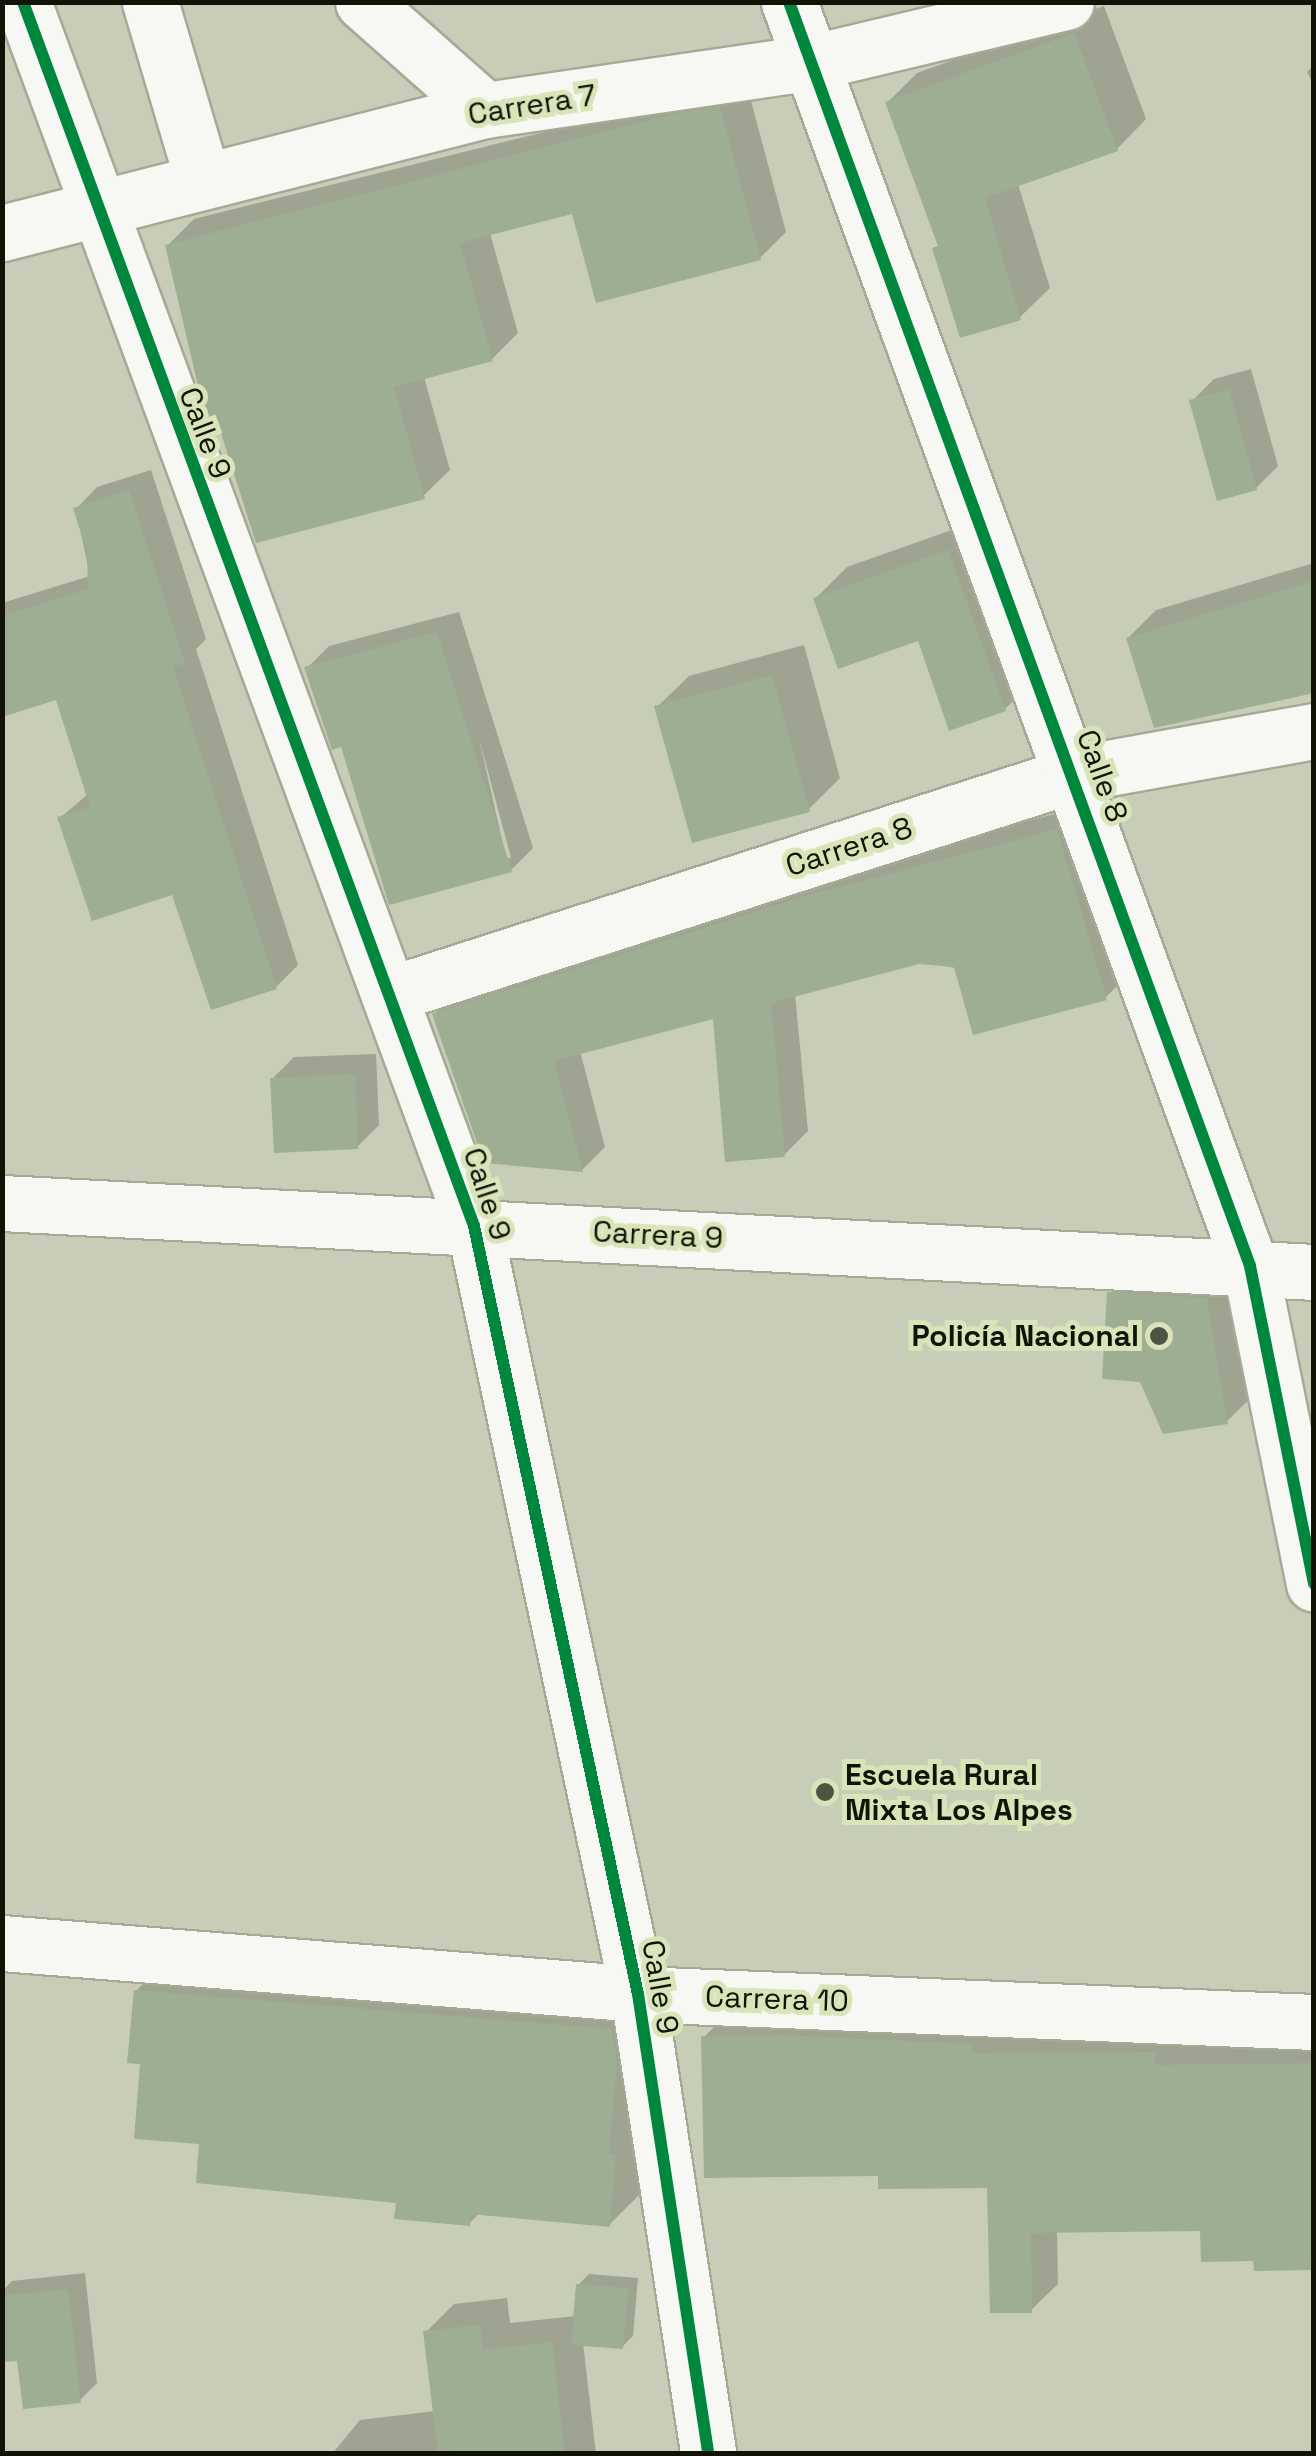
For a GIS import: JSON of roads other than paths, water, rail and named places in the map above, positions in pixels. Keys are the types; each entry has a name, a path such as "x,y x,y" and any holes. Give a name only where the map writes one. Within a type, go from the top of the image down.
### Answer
{"street":[{"name":"Calle 9","path":"23,2 94,209 392,994 474,1226 638,1994 708,2454"},
{"path":"150,2 203,182"},
{"path":"363,2 485,110"},
{"name":"Calle 8","path":"789,2 1075,774 1250,1266 1314,1584"},
{"name":"Carrera 7","path":"2,234 485,110 814,62 1066,2"},
{"name":"Carrera 8","path":"392,994 1075,774 1314,730"},
{"name":"Carrera 9","path":"2,1203 1314,1272"},
{"name":"Carrera 10","path":"2,1943 638,1994 1314,2022"}],"place":[{"name":"Policía Nacional","path":"1159,1336"},
{"name":"Escuela Rural Mixta Los Alpes","path":"825,1792"}]}
